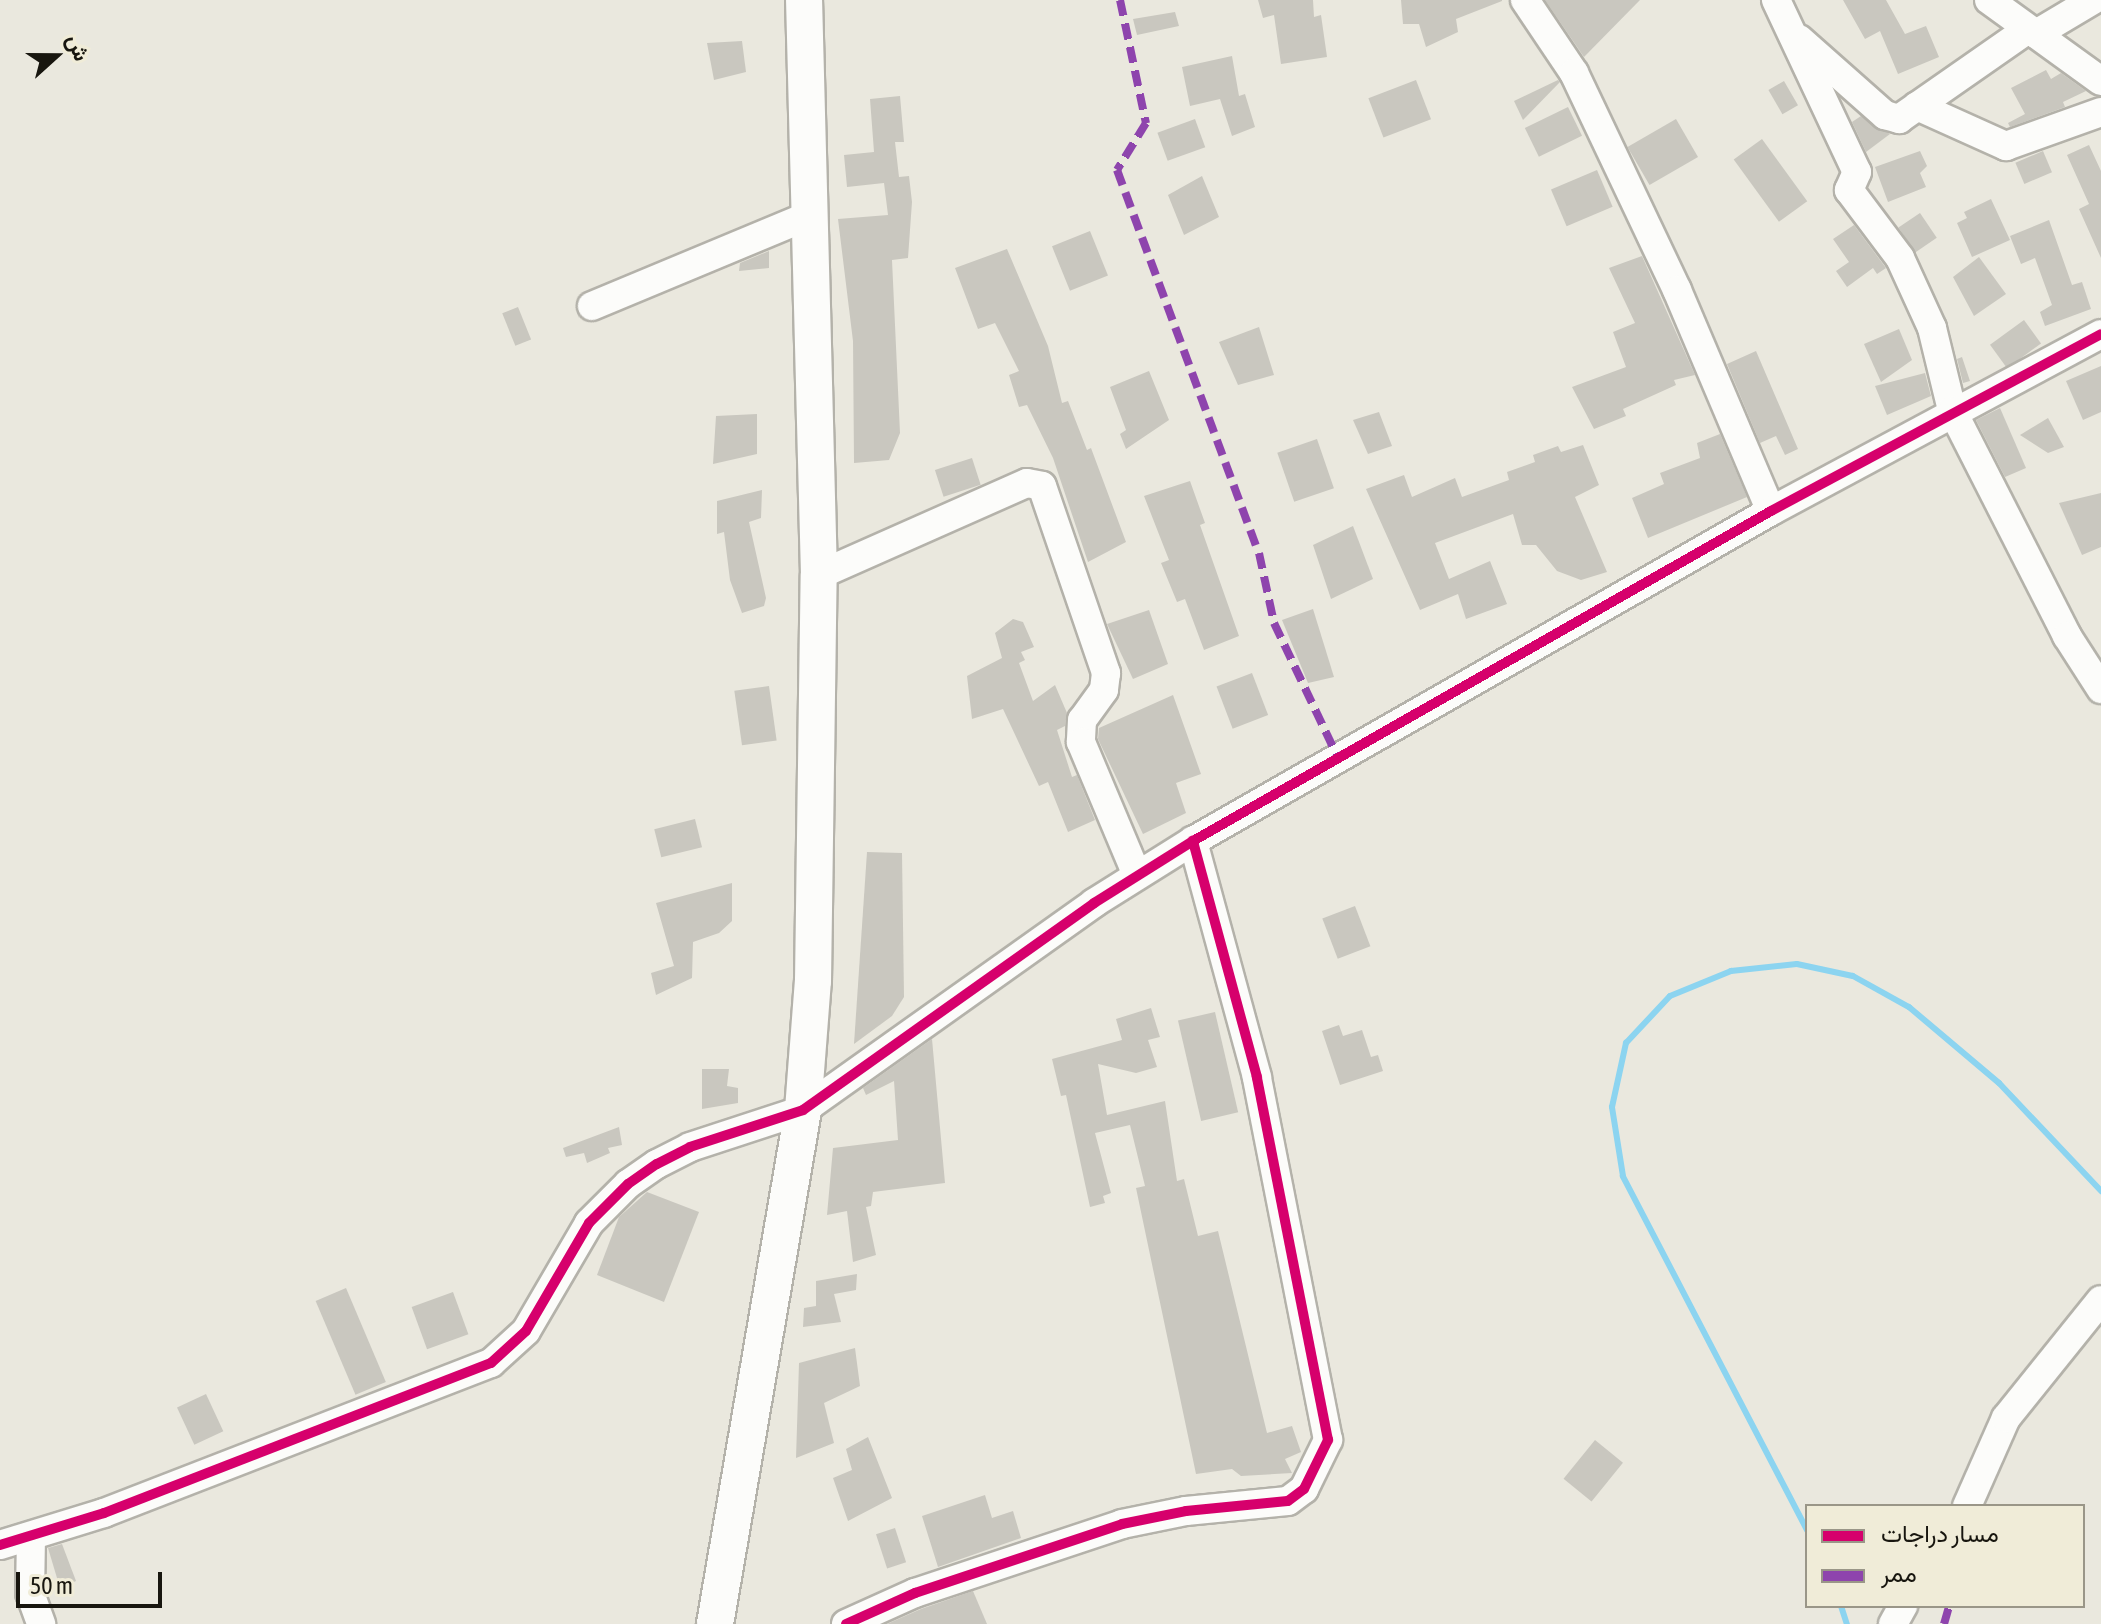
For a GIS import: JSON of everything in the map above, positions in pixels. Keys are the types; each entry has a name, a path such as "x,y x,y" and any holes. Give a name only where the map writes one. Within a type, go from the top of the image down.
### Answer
{"main road":[{"path":"715,1624 803,1110 813,981 819,575 804,0"}],"street":[{"path":"1525,0 1580,86 1677,290 1771,511"},
{"path":"1776,0 1857,172 1849,190 1900,258 1932,328 1952,410 2067,636 2101,689"},
{"path":"1791,31 1885,115 1899,119 2032,31 2093,0"},
{"path":"1993,1 2101,81"},
{"path":"1917,106 2006,146 2101,112"},
{"path":"592,306 808,216"},
{"path":"0,1545 31,1537 491,1363 526,1331 589,1223 628,1184 690,1147 803,1110 1137,875 1193,841 1771,511 1952,410 2101,334"},
{"path":"819,575 1027,483 1042,486 1106,673 1104,690 1082,720 1081,742 1137,875"},
{"path":"846,1624 915,1593 1122,1524 1186,1511 1288,1501 1304,1489 1328,1440 1257,1077 1193,841"},
{"path":"1968,1504 2006,1418 2101,1300"},
{"path":"31,1537 30,1593 41,1624"}],"building":[{"path":"1258,0 1313,0 1314,17 1321,15 1327,57 1281,64 1274,15 1263,18"},
{"path":"1401,0 1502,1 1456,19 1458,32 1426,47 1419,24 1403,24"},
{"path":"1545,0 1640,0 1584,57"},
{"path":"1843,0 1886,0 1905,34 1926,26 1939,57 1898,74 1880,31 1865,39"},
{"path":"1175,12 1179,26 1137,35 1133,19"},
{"path":"742,41 746,72 714,80 707,43"},
{"path":"1232,56 1239,96 1245,94 1255,127 1232,136 1220,99 1190,106 1182,67"},
{"path":"2046,70 2051,79 2061,73 2086,91 2063,102 2065,107 2010,127 2008,123 2025,114 2011,88"},
{"path":"1416,80 1431,119 1383,137 1368,98"},
{"path":"1558,80 1560,82 1523,120 1514,101"},
{"path":"1784,81 1798,105 1782,114 1768,90"},
{"path":"900,96 904,142 895,142 899,177 909,176 912,202 908,258 892,260 900,433 889,460 854,463 853,341 838,219 888,215 884,183 847,187 844,155 874,152 870,99"},
{"path":"1568,107 1582,136 1539,157 1525,128"},
{"path":"1861,116 1890,134 1866,152 1852,122"},
{"path":"1195,119 1205,147 1168,161 1157,133"},
{"path":"1676,119 1698,157 1650,185 1628,147"},
{"path":"1762,139 1807,201 1779,222 1734,160"},
{"path":"2089,145 2101,171 2101,258 2079,209 2089,204 2067,155"},
{"path":"1920,151 1927,166 1920,173 1926,187 1888,202 1875,167"},
{"path":"2043,151 2052,172 2024,184 2015,163"},
{"path":"1597,170 1613,207 1567,226 1551,190"},
{"path":"1202,176 1219,217 1184,235 1168,195"},
{"path":"1991,199 2010,240 1972,257 1957,223 1967,218 1964,212"},
{"path":"1920,213 1937,238 1915,252 1898,228"},
{"path":"2049,220 2072,285 2082,282 2091,309 2045,326 2040,312 2052,305 2035,258 2021,264 2010,236"},
{"path":"1854,225 1886,268 1877,274 1873,268 1847,287 1836,271 1849,262 1833,239"},
{"path":"1090,231 1108,276 1070,291 1052,246"},
{"path":"1007,249 1048,346 1062,403 1068,401 1087,450 1091,448 1126,542 1088,562 1053,458 1027,405 1019,407 1009,375 1019,371 995,323 978,329 955,268"},
{"path":"769,251 769,268 739,271 740,263"},
{"path":"1642,256 1695,375 1674,380 1676,385 1623,409 1626,416 1594,429 1572,387 1626,367 1613,332 1635,323 1609,268"},
{"path":"1979,257 2006,294 1974,316 1953,277"},
{"path":"518,307 531,339 515,346 502,313"},
{"path":"2024,320 2041,343 2007,368 1990,345"},
{"path":"1259,327 1274,375 1238,385 1219,342"},
{"path":"1899,329 1912,360 1881,382 1864,344"},
{"path":"1756,351 1798,449 1785,455 1776,436 1760,443 1727,364"},
{"path":"1962,357 1970,381 1963,383 1957,359"},
{"path":"2101,366 2101,412 2083,420 2066,381"},
{"path":"1149,371 1169,420 1126,449 1120,434 1126,430 1110,387"},
{"path":"1925,373 1931,396 1887,415 1875,386"},
{"path":"2000,408 2026,468 2005,477 1976,420"},
{"path":"1379,412 1392,446 1368,454 1353,420"},
{"path":"757,414 757,454 713,464 716,416"},
{"path":"2048,418 2064,447 2048,453 2020,435"},
{"path":"1720,434 1747,497 1648,538 1632,498 1664,484 1660,473 1700,458 1697,443"},
{"path":"1317,439 1334,488 1294,502 1277,453"},
{"path":"1583,445 1599,485 1575,497 1607,572 1581,580 1557,571 1536,545 1522,545 1513,514 1435,543 1449,579 1490,561 1507,604 1466,619 1458,594 1420,610 1366,489 1404,475 1412,497 1455,478 1462,497 1509,480 1507,472 1535,462 1533,455 1558,446 1561,452"},
{"path":"972,458 981,485 944,497 935,470"},
{"path":"1190,481 1205,523 1200,525 1239,636 1204,650 1185,599 1177,602 1161,563 1169,560 1144,496"},
{"path":"762,490 761,518 749,522 766,598 764,606 742,613 730,580 724,532 717,534 717,501"},
{"path":"2101,493 2101,547 2082,555 2059,503"},
{"path":"1353,526 1373,579 1331,599 1313,545"},
{"path":"1313,609 1334,677 1308,683 1282,620"},
{"path":"1149,610 1168,664 1133,679 1107,624"},
{"path":"1013,619 1023,622 1034,647 1021,652 1025,660 1019,663 1033,701 1055,685 1067,713 1065,726 1057,730 1072,777 1077,775 1095,820 1068,832 1048,782 1039,786 1003,709 972,719 967,676 1002,658 995,633"},
{"path":"1252,673 1268,715 1233,729 1217,687"},
{"path":"769,686 777,740 742,745 734,691"},
{"path":"1173,695 1201,774 1176,783 1186,813 1143,834 1098,739 1099,728"},
{"path":"695,819 702,847 661,857 654,829"},
{"path":"867,852 902,853 904,997 892,1016 854,1044"},
{"path":"732,883 732,921 719,933 693,942 692,978 656,995 651,973 674,966 656,903"},
{"path":"1355,906 1370,946 1338,959 1322,919"},
{"path":"1151,1008 1160,1037 1148,1040 1157,1067 1136,1073 1098,1064 1107,1115 1165,1101 1177,1181 1184,1179 1198,1236 1218,1231 1267,1433 1292,1426 1301,1452 1285,1459 1292,1473 1241,1476 1232,1469 1196,1474 1136,1188 1145,1186 1130,1125 1095,1133 1111,1193 1103,1196 1105,1203 1090,1207 1066,1095 1061,1096 1052,1059 1122,1040 1116,1019"},
{"path":"1215,1012 1238,1112 1201,1121 1178,1021"},
{"path":"1339,1025 1343,1036 1362,1030 1371,1057 1378,1055 1383,1071 1340,1085 1322,1031"},
{"path":"932,1039 945,1183 873,1192 871,1206 866,1207 876,1255 853,1262 847,1211 827,1215 833,1148 898,1140 894,1081 866,1095 863,1088"},
{"path":"702,1069 729,1069 727,1086 738,1088 738,1103 702,1109"},
{"path":"619,1127 622,1145 608,1148 610,1153 587,1163 584,1153 566,1157 563,1148"},
{"path":"647,1192 699,1212 664,1302 597,1275 619,1217"},
{"path":"857,1274 856,1290 834,1294 841,1322 803,1327 804,1308 816,1306 816,1281"},
{"path":"346,1288 386,1382 355,1395 316,1301"},
{"path":"453,1292 468,1334 427,1349 412,1307"},
{"path":"855,1348 860,1386 824,1403 834,1443 796,1458 799,1363"},
{"path":"206,1394 223,1431 194,1445 177,1408"},
{"path":"868,1437 892,1498 848,1521 833,1478 852,1470 846,1449"},
{"path":"1595,1440 1623,1463 1592,1502 1564,1479"},
{"path":"985,1495 992,1518 1013,1511 1021,1538 938,1567 922,1516"},
{"path":"895,1528 906,1562 887,1568 876,1534"},
{"path":"62,1544 76,1581 60,1588 48,1548"},
{"path":"973,1591 987,1624 887,1624 921,1609"}],"waterway":[{"path":"1805,1526 1623,1176 1612,1107 1626,1043 1670,996 1731,971 1797,964 1853,976 1909,1007 1999,1083 2101,1191"},
{"path":"1842,1608 1847,1624"}],"marked path":[{"path":"1120,0 1146,123 1117,170 1259,553 1274,623 1339,760"},
{"path":"1944,1624 1948,1608"}],"cycle path":[{"path":"0,1545 104,1513 491,1363 526,1331 589,1223 628,1184 657,1164 690,1147 803,1110 1094,903 1193,841 1771,511 2101,334"},
{"path":"846,1624 915,1593 1122,1524 1186,1511 1288,1501 1304,1489 1328,1440 1257,1077 1193,841"}]}
